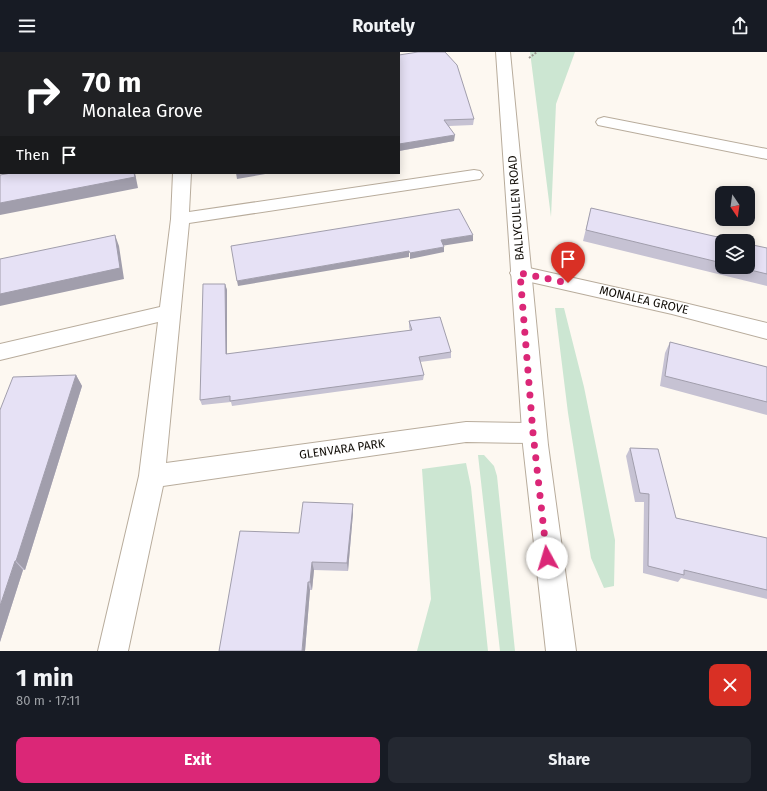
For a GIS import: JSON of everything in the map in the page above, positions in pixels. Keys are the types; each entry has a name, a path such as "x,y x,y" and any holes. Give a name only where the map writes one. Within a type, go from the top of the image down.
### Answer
{"street":[{"name":"BALLYCULLEN ROAD","path":"503,52 508,100 533,433 547,558 561,651"},
{"path":"604,122 767,154"},
{"path":"113,651 152,476 180,219 182,174"},
{"path":"180,219 474,175"},
{"name":"MONALEA GROVE","path":"520,273 672,307 767,331"},
{"path":"0,352 170,312"},
{"name":"GLENVARA PARK","path":"152,476 466,432 533,433"}],"path":[{"path":"529,58 536,52"}],"green space":[{"path":"530,52 575,52 556,104 551,217"},
{"path":"555,308 564,308 584,387 615,540 614,586 604,588 591,558 568,413"},
{"path":"478,455 484,455 494,466 497,476 515,651 500,651"},
{"path":"466,463 471,487 488,651 417,651 431,599 422,469"}],"building":[{"path":"418,52 445,52 457,65 474,119 444,120 455,135 400,144 400,55"},
{"path":"134,174 135,177 0,203 0,175"},
{"path":"591,208 715,236 715,261 586,230"},
{"path":"459,209 473,235 441,240 444,247 410,253 409,251 237,281 231,246"},
{"path":"115,235 120,268 0,294 0,259"},
{"path":"755,245 767,248 767,274 755,271"},
{"path":"203,284 225,284 226,354 412,330 409,321 440,317 451,352 419,357 424,375 230,401 230,396 200,400"},
{"path":"670,342 767,367 767,402 665,376"},
{"path":"76,375 0,606 0,410 13,377"},
{"path":"630,448 658,449 676,518 767,538 767,590 684,570 684,575 648,566 649,494 640,493"},
{"path":"303,502 353,504 347,563 312,562 310,582 308,582 302,651 219,651 240,531 299,533"}],"route":[{"path":"547,558 533,433 520,273 568,283"}]}
